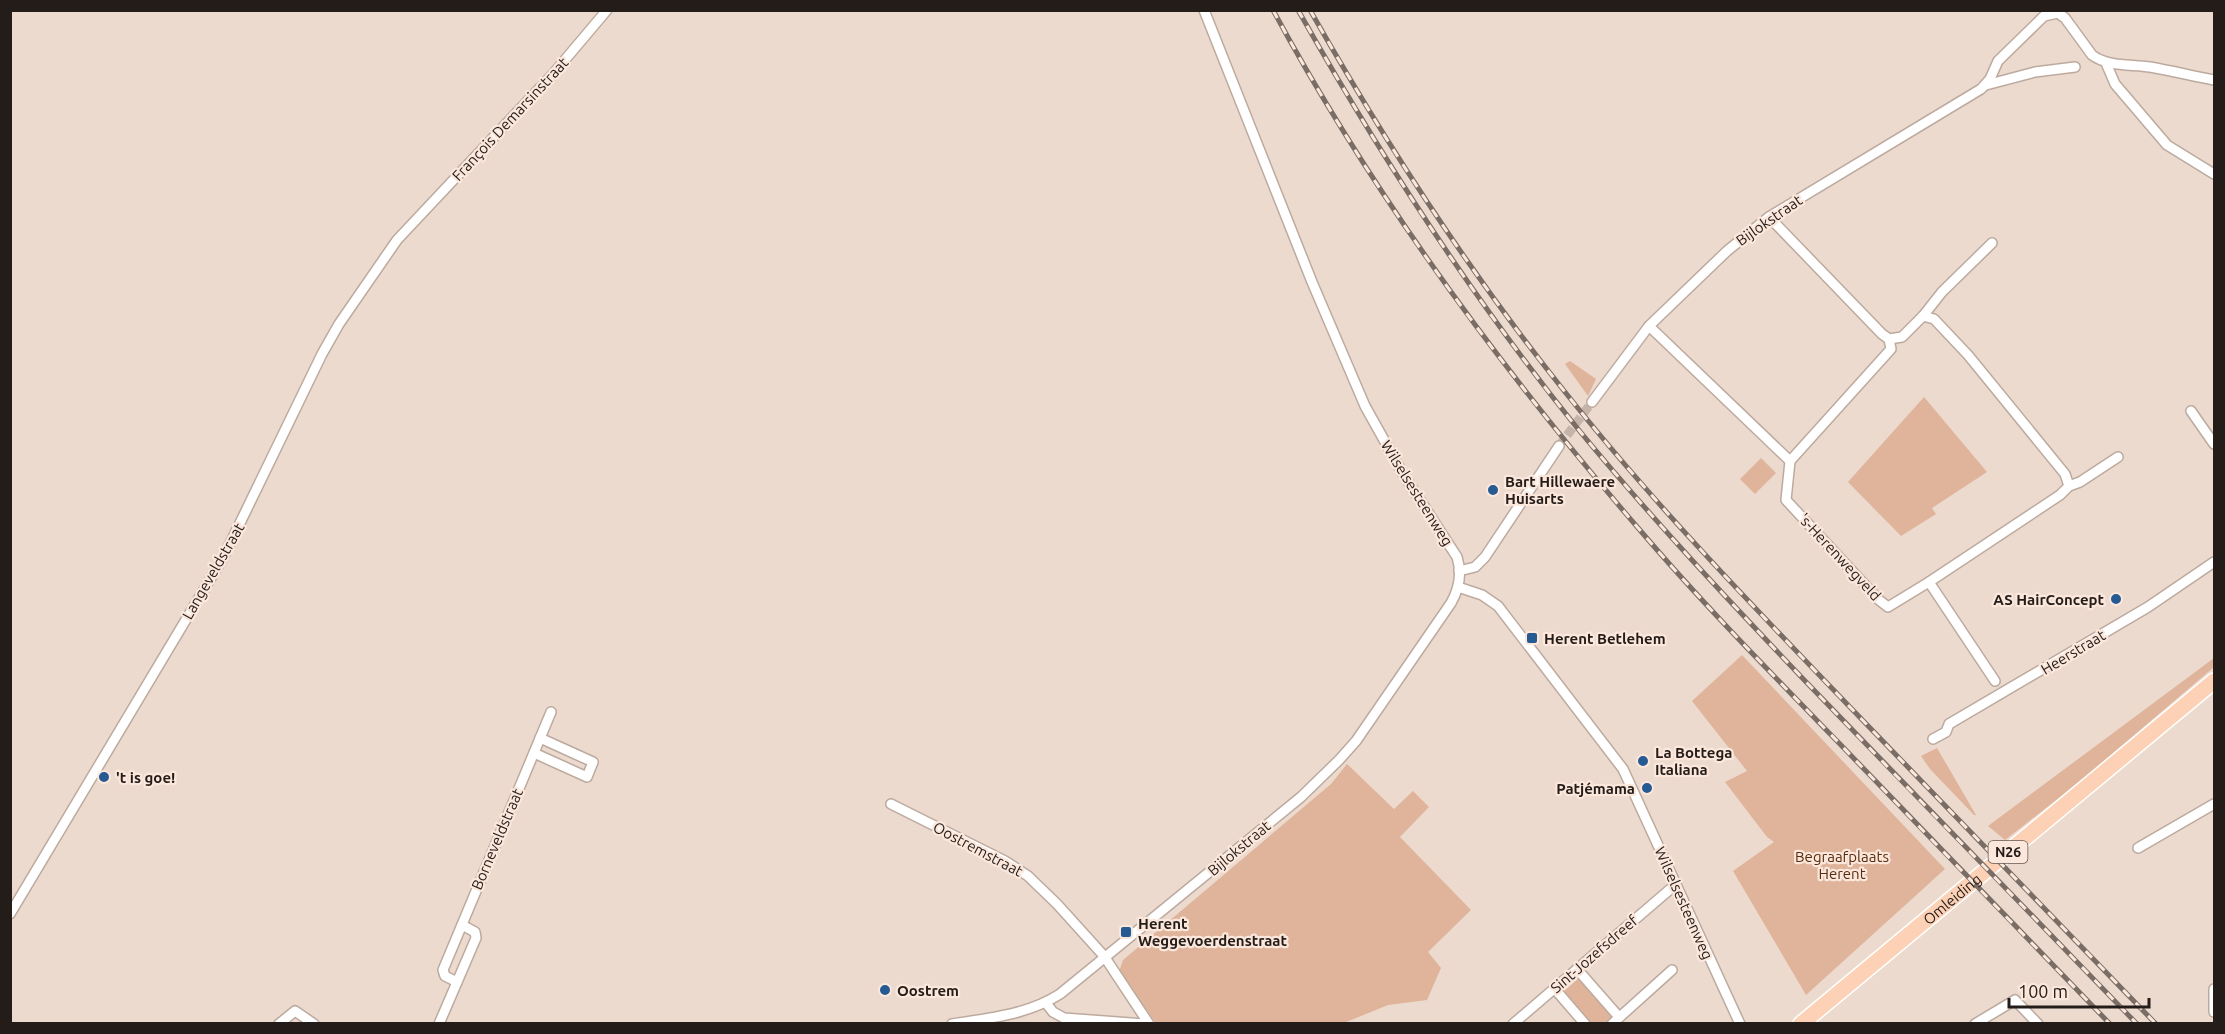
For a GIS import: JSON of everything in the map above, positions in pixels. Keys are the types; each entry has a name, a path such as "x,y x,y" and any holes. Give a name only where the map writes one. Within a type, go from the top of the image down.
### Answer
{"main road":[{"name":"Omleiding","path":"1801,1023 2214,681"},
{"name":"Omleiding","path":"1808,1023 2214,691"}],"street":[{"name":"François Demarsinstraat","path":"411,225 554,74 607,10"},
{"name":"Wilselsesteenweg","path":"1204,10 1312,282 1365,406 1402,474 1457,557 1460,571 1458,587 1482,594 1498,606 1606,745 1634,790 1675,885 1740,1023"},
{"path":"1986,85 1998,61 2044,16 2059,12 2092,55 2106,63 2151,67 2214,80"},
{"path":"2106,63 2115,84 2167,145 2214,174"},
{"name":"Bijlokstraat","path":"1592,402 1649,326 1727,251 1769,217 1986,85 2036,72 2075,67"},
{"path":"1769,217 1881,334 1889,339 1902,337 1942,292 1992,243"},
{"name":"Langeveldstraat","path":"10,914 224,556 322,354 339,324 383,260 411,225"},
{"path":"1923,316 1934,320 1968,355 2065,474 2069,486"},
{"path":"1649,326 1791,461 1891,349 1889,339"},
{"path":"2191,411 2214,444"},
{"path":"1460,571 1475,567 1485,557 1558,446"},
{"name":"'s-Herenwegveld","path":"1791,461 1786,500 1888,607 2060,495 2069,486 2080,482 2118,457"},
{"name":"Heerstraat","path":"1933,739 1946,732 1949,724 2148,607 2214,562"},
{"path":"1929,582 1995,681"},
{"name":"Bijlokstraat","path":"952,1023 1018,1013 1046,1003 1106,958 1301,797 1356,741 1451,603 1458,587"},
{"name":"Borneveldstraat","path":"457,982 445,976 443,970 551,712"},
{"path":"534,753 586,777 593,762 540,738"},
{"name":"Oostremstraat","path":"891,804 1005,861 1028,876 1106,958 1147,1023"},
{"path":"2138,848 2214,804"},
{"name":"Sint-Jozefsdreef","path":"1512,1023 1675,885"},
{"path":"439,1023 476,938 475,932 462,925"},
{"path":"1576,969 1615,1020 1672,970"},
{"path":"1554,988 1585,1023"},
{"path":"2214,989 2214,1012"},
{"path":"1975,1023 2015,1000 2038,1023"},
{"path":"1046,1003 1053,1012 1064,1018 1147,1023"},
{"path":"279,1023 295,1011 314,1023"}],"green space":[{"path":"1570,361 1596,379 1588,396 1565,364"},
{"path":"1924,397 1987,472 1932,508 1936,514 1901,536 1848,482"},
{"path":"1761,458 1776,473 1755,494 1740,479"},
{"name":"Begraafplaats Herent","path":"1742,655 1945,869 1806,995 1733,871 1774,842 1767,837 1725,782 1747,771 1692,701"},
{"path":"2214,658 2214,667 2078,783 2005,840 1988,826"},
{"path":"1937,748 1976,815 1930,769 1921,756"},
{"path":"1347,764 1394,809 1413,791 1429,807 1400,837 1471,910 1428,952 1441,968 1427,1000 1388,1005 1344,1023 1156,1023 1119,972 1123,960 1331,784"},
{"path":"1579,978 1614,1018 1608,1023 1590,1023 1563,992"}],"tunnel":[{"path":"1559,446 1592,402"}],"railway":[{"path":"1273,10 1353,147 1442,280 1489,344 1588,468 1687,584 2110,1024"},
{"path":"1298,10 1362,119 1429,226 1501,329 1578,429 1662,527 1750,622 2137,1024"},
{"path":"1310,10 1368,109 1462,254 1495,301 1598,433 1737,589 2156,1024"}],"place":[{"name":"Bart Hillewaere Huisarts","path":"1493,490"},
{"name":"AS HairConcept","path":"2116,599"},
{"name":"Herent Betlehem","path":"1532,638"},
{"name":"La Bottega Italiana","path":"1643,761"},
{"name":"'t is goe!","path":"104,777"},
{"name":"Patjémama","path":"1647,788"},
{"name":"Herent Weggevoerdenstraat","path":"1126,932"},
{"name":"Oostrem","path":"885,990"}]}
